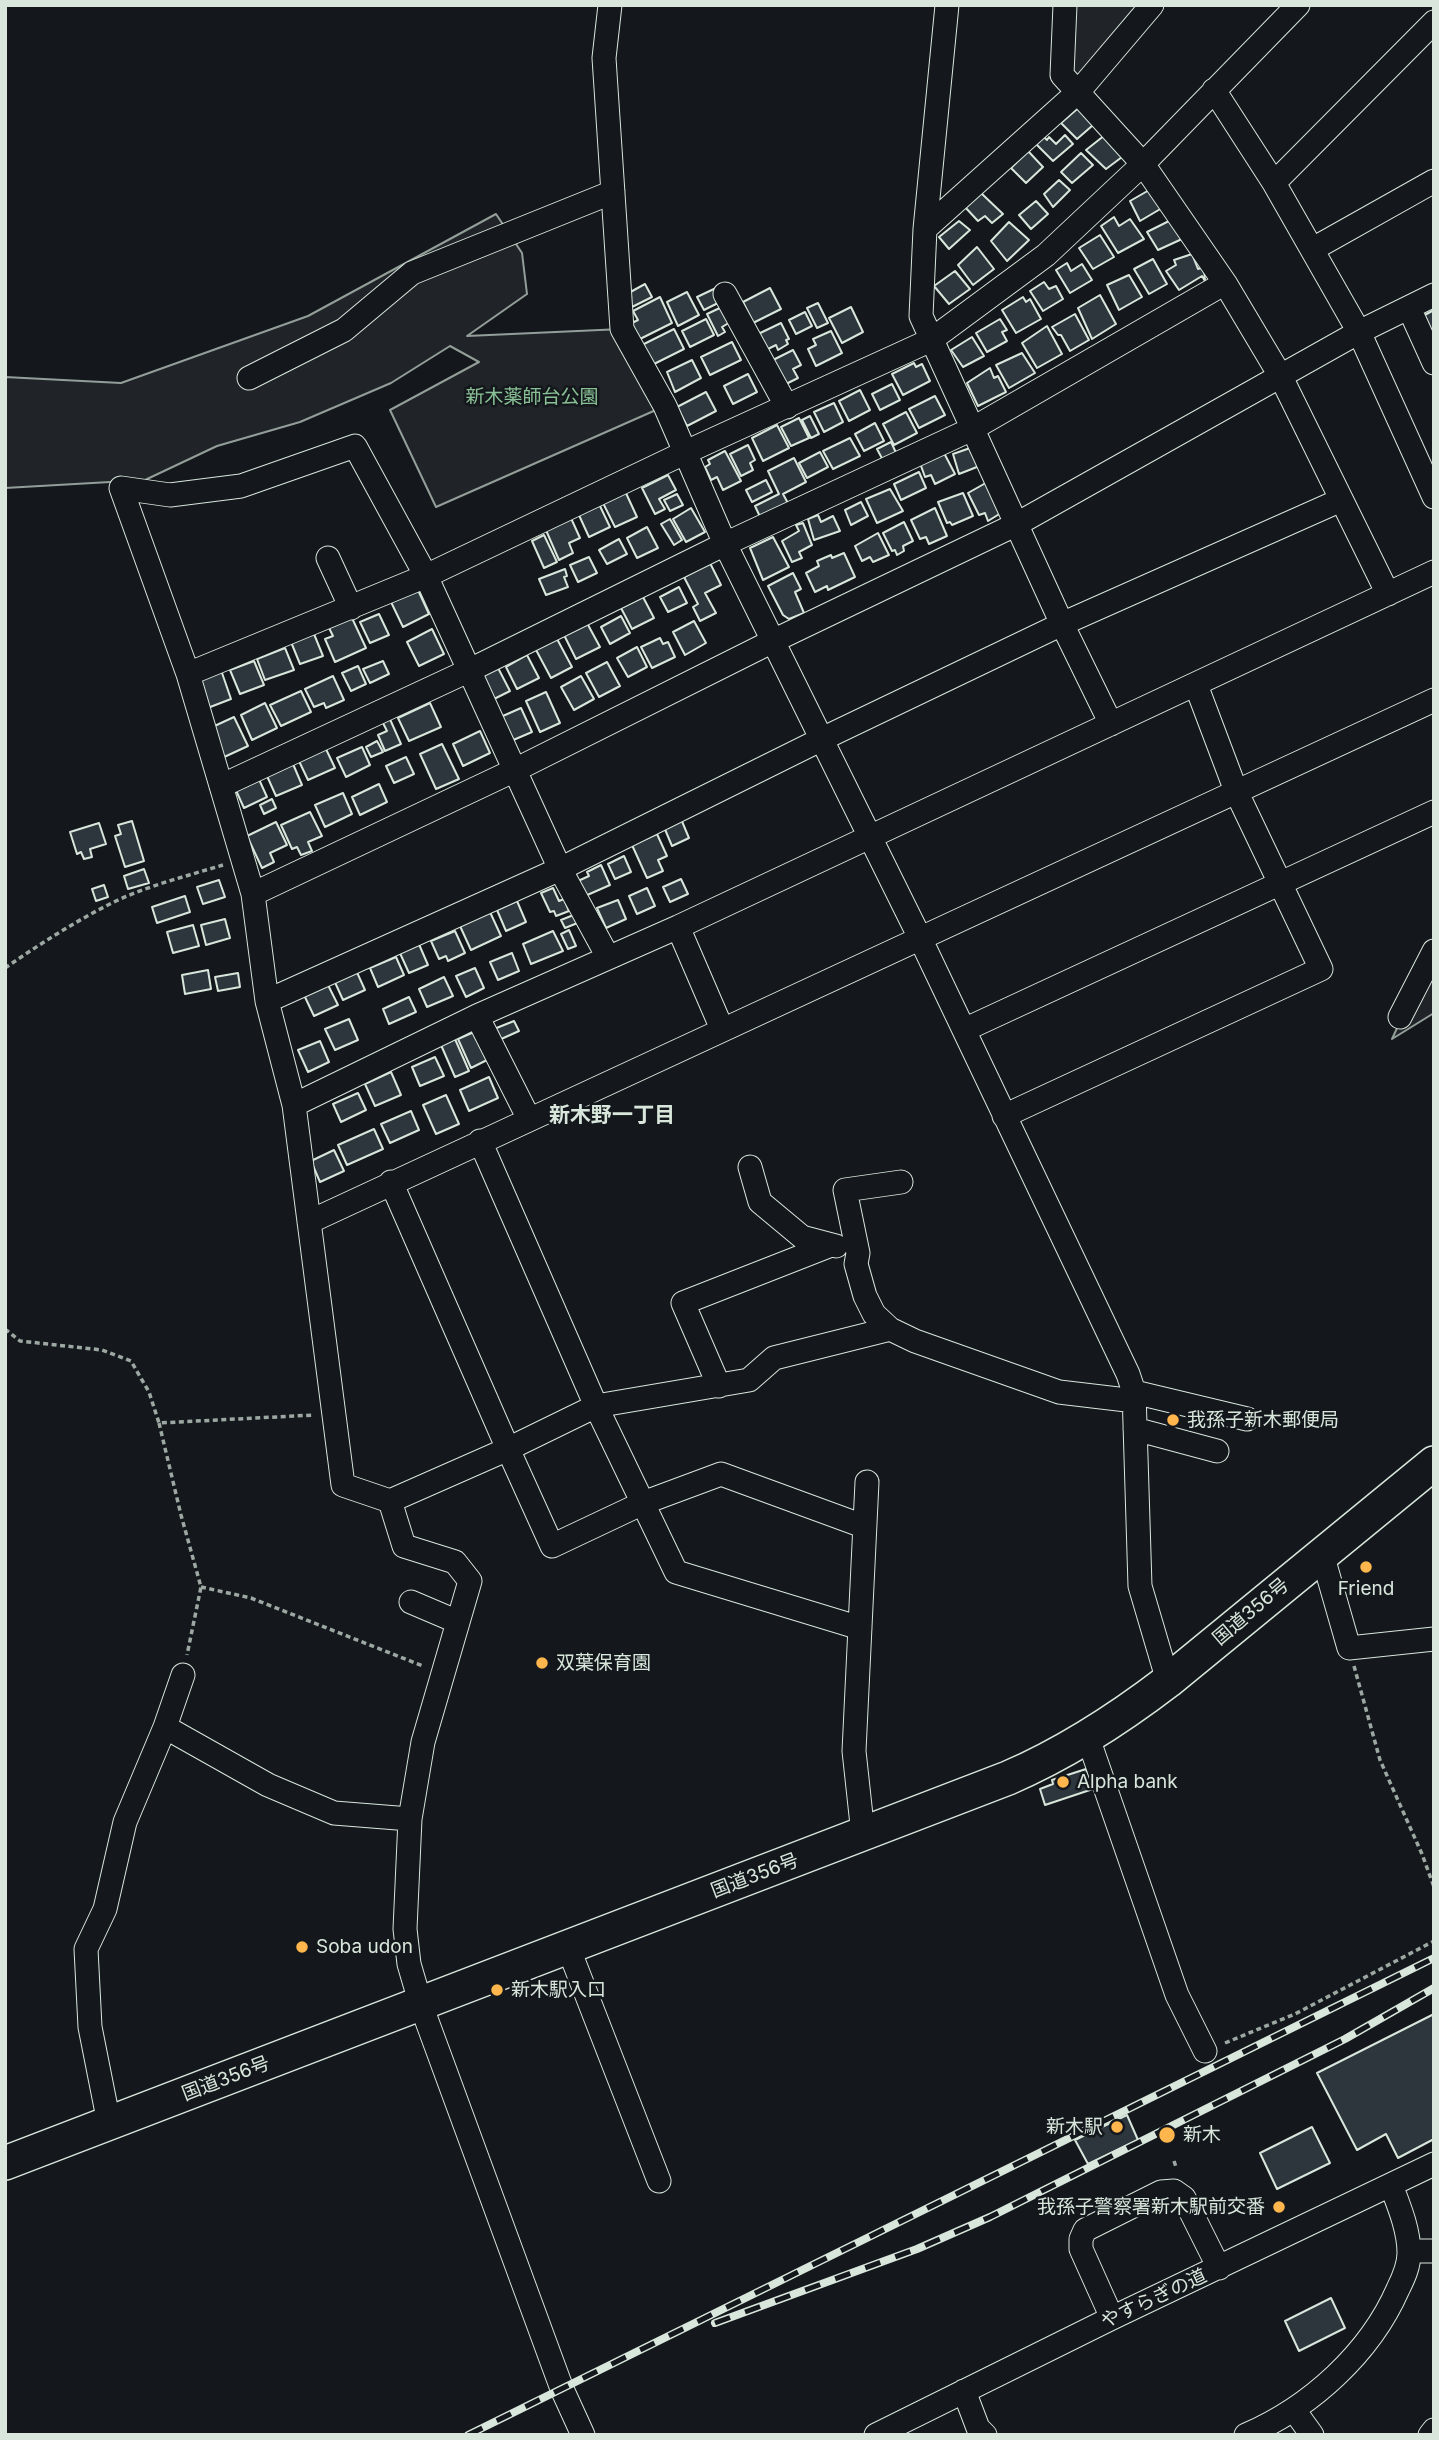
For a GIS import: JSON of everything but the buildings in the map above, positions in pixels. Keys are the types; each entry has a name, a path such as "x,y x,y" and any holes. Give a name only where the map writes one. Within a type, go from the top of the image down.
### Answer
{"highway":[{"name":"国道356号","path":"5,2163 421,2005 1045,1762 1088,1738 1168,1681 1434,1463"}],"street":[{"path":"610,5 604,58 622,329 665,406 725,544 920,938 1122,1362 1135,1397 1140,1586 1168,1681"},
{"path":"947,5 925,229 921,316 1062,624 1111,724"},
{"path":"1065,5 1062,75 1143,164 1225,283 1280,377 1388,594"},
{"path":"925,229 1079,91 1152,5"},
{"path":"188,674 426,576 684,453 931,340 1046,256 1143,164 1298,5"},
{"path":"1274,183 1434,22"},
{"path":"1214,90 1274,183 1359,332 1434,497"},
{"path":"1313,249 1434,181"},
{"path":"249,378 344,330 412,273 613,192"},
{"path":"221,786 470,670 725,544 972,429 1225,283"},
{"path":"724,294 787,407"},
{"path":"253,894 515,770 773,641 1017,524 1359,332 1434,295"},
{"path":"1409,308 1434,363"},
{"path":"608,957 561,869 426,576 355,446 241,486 170,495 121,488 188,674 253,894 267,1001 294,1105 343,1485 390,1501 508,1449 596,1406 749,1380 774,1358 890,1329"},
{"path":"267,1001 561,869 820,740 1062,624 1340,500"},
{"path":"328,558 351,608"},
{"path":"294,1105 477,1016 678,927 1434,572"},
{"path":"1004,1116 1321,969 1236,791 1196,685"},
{"path":"309,1222 1434,700"},
{"path":"964,1030 1434,812"},
{"path":"678,927 722,1030"},
{"path":"1400,1017 1434,951"},
{"path":"477,1016 528,1119"},
{"path":"480,1141 596,1406 676,1572 860,1628"},
{"path":"750,1167 760,1202 802,1237 858,1253"},
{"path":"391,1182 552,1546 643,1503 721,1474 863,1526"},
{"path":"901,1182 845,1190 858,1253 856,1264 865,1296 874,1314 890,1329 915,1341 1059,1392 1135,1397 1247,1419"},
{"path":"719,1386 683,1303 831,1245"},
{"path":"1135,1429 1217,1451"},
{"path":"863,1834 854,1751 867,1482"},
{"path":"390,1501 404,1546 455,1562 470,1581 424,1742 410,1819 405,1929 410,1964 421,2005 562,2389 583,2435"},
{"path":"1321,1554 1349,1647 1434,1639"},
{"path":"411,1602 458,1622"},
{"path":"109,2123 90,2027 86,1949 105,1909 125,1822 166,1727 183,1675"},
{"path":"166,1727 268,1785 334,1813 410,1819"},
{"path":"1088,1738 1177,1995 1205,2051"},
{"path":"568,1947 659,2181"},
{"name":"やすらぎの道","path":"876,2435 1112,2318 1434,2164"},
{"path":"1246,2435 1294,2410 1347,2365 1387,2315 1408,2267 1409,2251 1404,2223 1391,2185"},
{"path":"1112,2318 1081,2249 1081,2239 1085,2230 1161,2192 1174,2191 1184,2198 1219,2268"},
{"path":"1409,2251 1434,2251"},
{"path":"964,2391 978,2428 985,2435"},
{"path":"1294,2410 1312,2435"},
{"path":"1430,2435 1434,2430"}],"path":[{"path":"5,968 34,947 116,901 167,881 244,860"},
{"path":"5,1329 20,1340 102,1350 131,1361 149,1392 201,1587 183,1675"},
{"path":"159,1423 334,1414"},
{"path":"201,1587 251,1598 443,1674"},
{"path":"1349,1647 1380,1760 1434,1887"},
{"path":"1205,2051 1295,2014 1434,1941"},
{"path":"1174,2161 1176,2167"}],"green space":[{"path":"1065,5 1152,5 1079,91 1062,75"},
{"name":"新木薬師台公園","path":"496,214 522,253 527,294 467,336 622,329 665,406 436,507 390,410 479,362 450,346 391,383 300,422 217,446 145,480 5,488 5,377 121,383 308,316"},
{"path":"1434,961 1434,1013 1392,1039 1419,981"}],"railway":[{"path":"468,2435 1434,1958"},
{"path":"715,2323 917,2249 990,2217 1345,2039 1434,1988"}],"place":[{"name":"我孫子新木郵便局","path":"1173,1420"},
{"name":"Friend","path":"1366,1567"},
{"name":"双葉保育園","path":"542,1663"},
{"name":"Alpha bank","path":"1063,1782"},
{"name":"Soba udon","path":"302,1947"},
{"name":"新木駅入口","path":"497,1990"},
{"name":"新木駅","path":"1117,2127"},
{"name":"新木","path":"1167,2135"},
{"name":"我孫子警察署新木駅前交番","path":"1279,2207"}],"district":[{"name":"新木野一丁目","path":"612,1116"}]}
